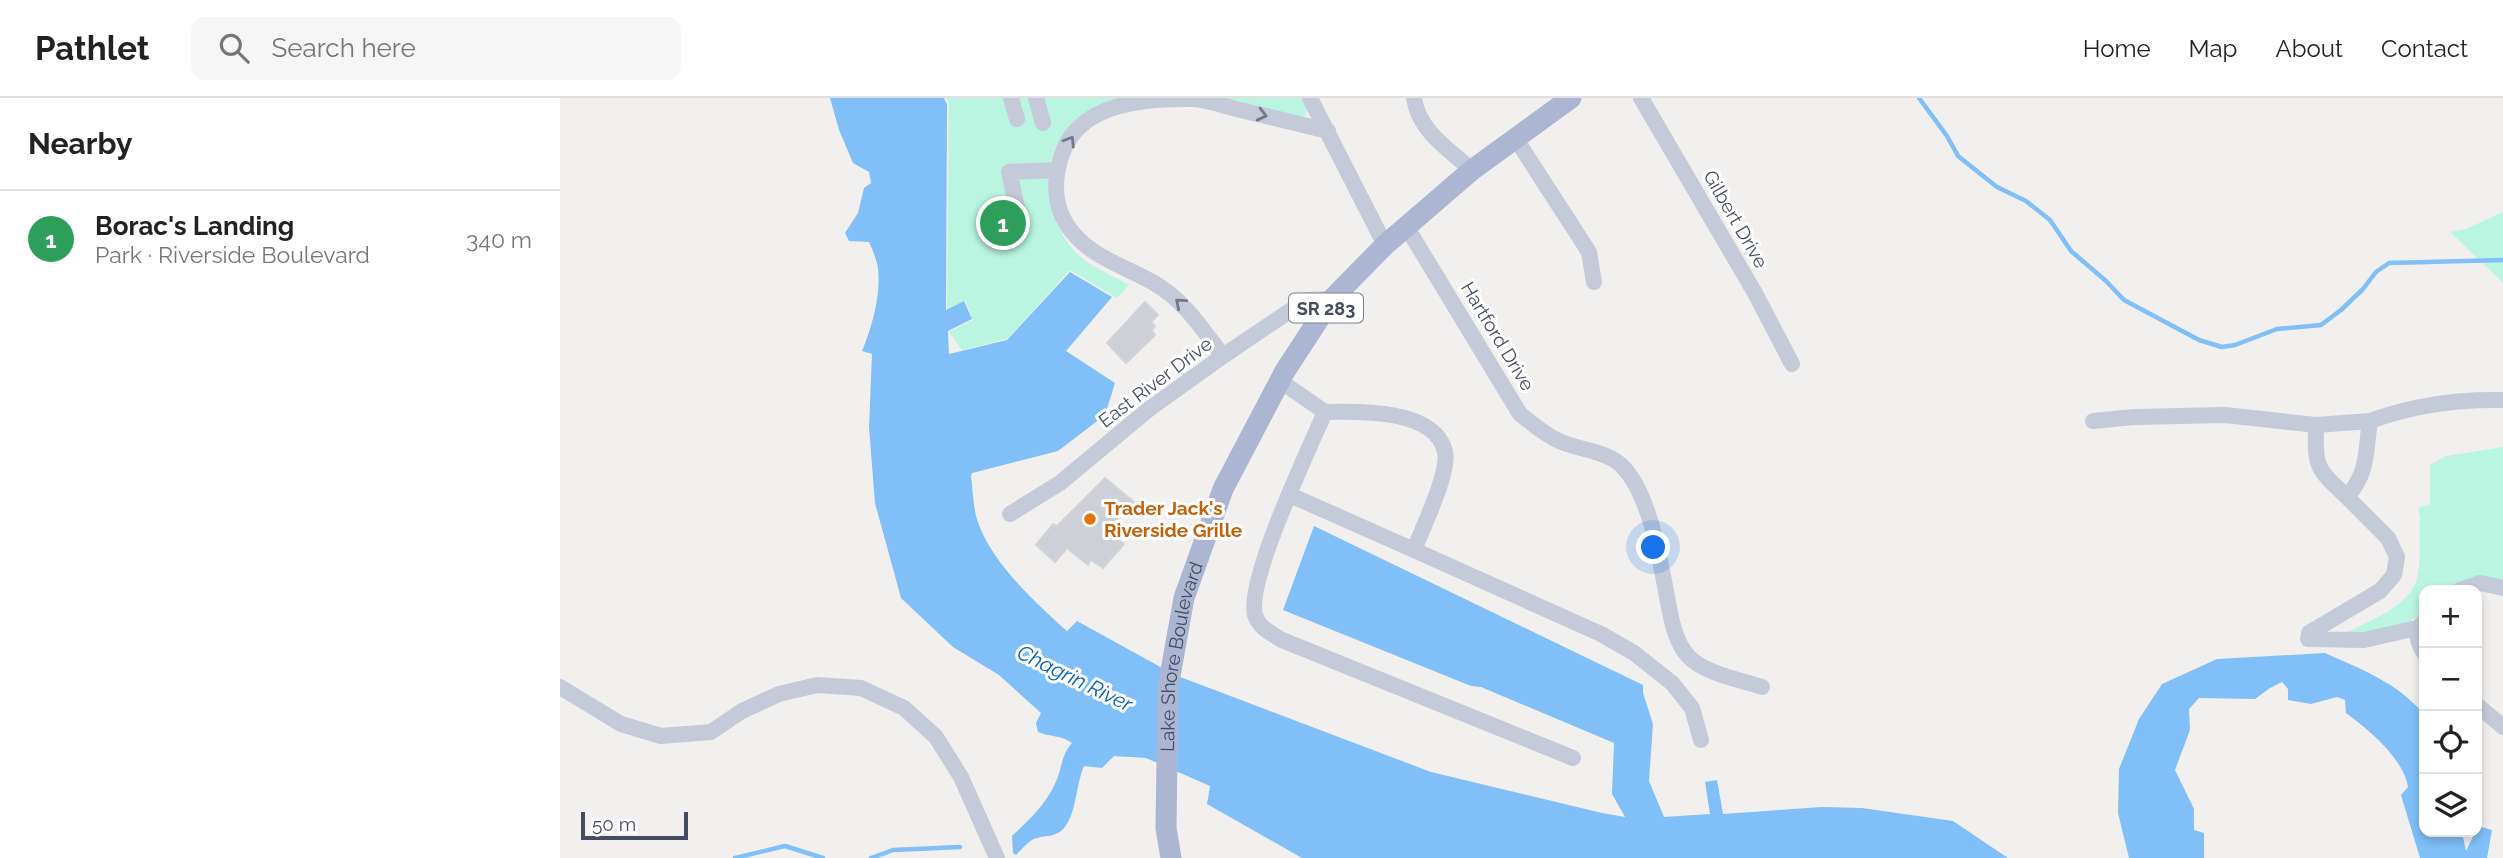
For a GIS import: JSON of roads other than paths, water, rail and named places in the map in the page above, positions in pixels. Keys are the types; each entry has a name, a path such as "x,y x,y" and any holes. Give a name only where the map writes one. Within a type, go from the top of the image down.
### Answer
{"main road":[{"name":"Lake Shore Boulevard","path":"1171,858 1166,828 1168,687 1185,598 1223,489 1280,381 1332,299 1385,245 1472,170 1571,98"}],"street":[{"path":"1011,98 1017,119"},
{"path":"1223,356 1185,306 1156,284 1116,265 1089,248 1067,225 1057,201 1057,170 1066,144 1080,126 1099,111 1129,102 1161,98 1195,99 1328,131"},
{"path":"1310,98 1385,245"},
{"path":"1413,98 1421,123 1472,170"},
{"name":"Gilbert Drive","path":"1640,98 1755,293 1791,364"},
{"path":"1516,139 1589,252 1594,282"},
{"path":"1021,225 1009,172 1057,170"},
{"name":"Hartford Drive","path":"1406,226 1520,414 1559,441 1606,457 1623,466 1643,501 1656,540 1674,631 1689,657 1710,670 1762,687"},
{"name":"East River Drive","path":"1010,514 1060,483 1149,409 1306,300 1332,299"},
{"path":"1280,381 1325,412 1357,411 1395,415 1422,425 1438,436 1446,454 1444,474 1414,550"},
{"path":"2094,421 2134,417 2225,415 2316,425 2370,421 2396,411 2439,402 2503,400"},
{"path":"1325,412 1256,583 1254,612 1258,623 1282,640 1573,758"},
{"path":"2347,497 2359,482 2366,464 2370,421"},
{"path":"2316,425 2315,458 2320,472 2388,538 2397,556 2394,575 2380,591 2309,633 2308,639 2364,640 2419,625"},
{"path":"1290,495 1601,634 1634,653 1672,683 1692,708 1701,740"},
{"path":"2474,585 2480,583 2503,588"},
{"path":"560,687 621,724 661,736 711,732 742,711 779,694 817,685 861,688 904,708 936,737 961,777 997,858"},
{"path":"2482,709 2503,727"}],"water":[{"name":"Chagrin River","path":"830,98 944,98 947,104 946,310 964,301 972,319 948,331 949,354 1007,340 1070,272 1112,297 1066,351 1115,383 1105,415 1058,451 972,473 971,476 974,507 986,540 1005,569 1067,631 1077,621 1175,675 1431,772 1625,817 1612,794 1614,743 1481,687 1471,686 1283,610 1314,526 1643,685 1653,724 1649,781 1664,817 1710,814 1705,782 1717,780 1723,814 1822,807 1862,808 1953,821 2008,858 1302,858 1207,804 1210,786 1146,758 1114,756 1102,768 1084,766 1071,817 1063,829 1054,835 1032,840 1016,855 1013,853 1012,836 1046,799 1072,743 1038,732 1036,723 1041,713 999,675 953,647 901,598 875,503 869,427 872,354 862,351 877,300 879,279 875,256 869,242 849,241 845,233 858,213 864,188 871,183 869,172 853,163 839,130"},
{"path":"2325,653 2366,671 2402,693 2419,709 2419,837 2463,837 2466,851 2473,837 2482,837 2482,827 2492,830 2487,858 2420,858 2401,795 2408,787 2400,766 2392,755 2346,713 2345,700 2337,697 2311,704 2288,700 2288,689 2282,682 2255,699 2199,698 2189,709 2190,730 2175,770 2194,809 2194,830 2204,833 2204,858 2129,858 2118,813 2119,769 2139,719 2162,684 2217,659"}],"waterway":[{"path":"1919,98 1958,156 1997,187 2026,201 2050,220 2071,251 2124,300 2199,340 2222,347 2235,345 2277,329 2321,325 2341,310 2376,272 2389,263 2503,260"},
{"path":"735,858 785,846 823,858"},
{"path":"871,858 893,850 960,847"}],"place":[{"name":"Borac's Landing","path":"1003,223"},
{"name":"Trader Jack's Riverside Grille","path":"1090,519"}]}
